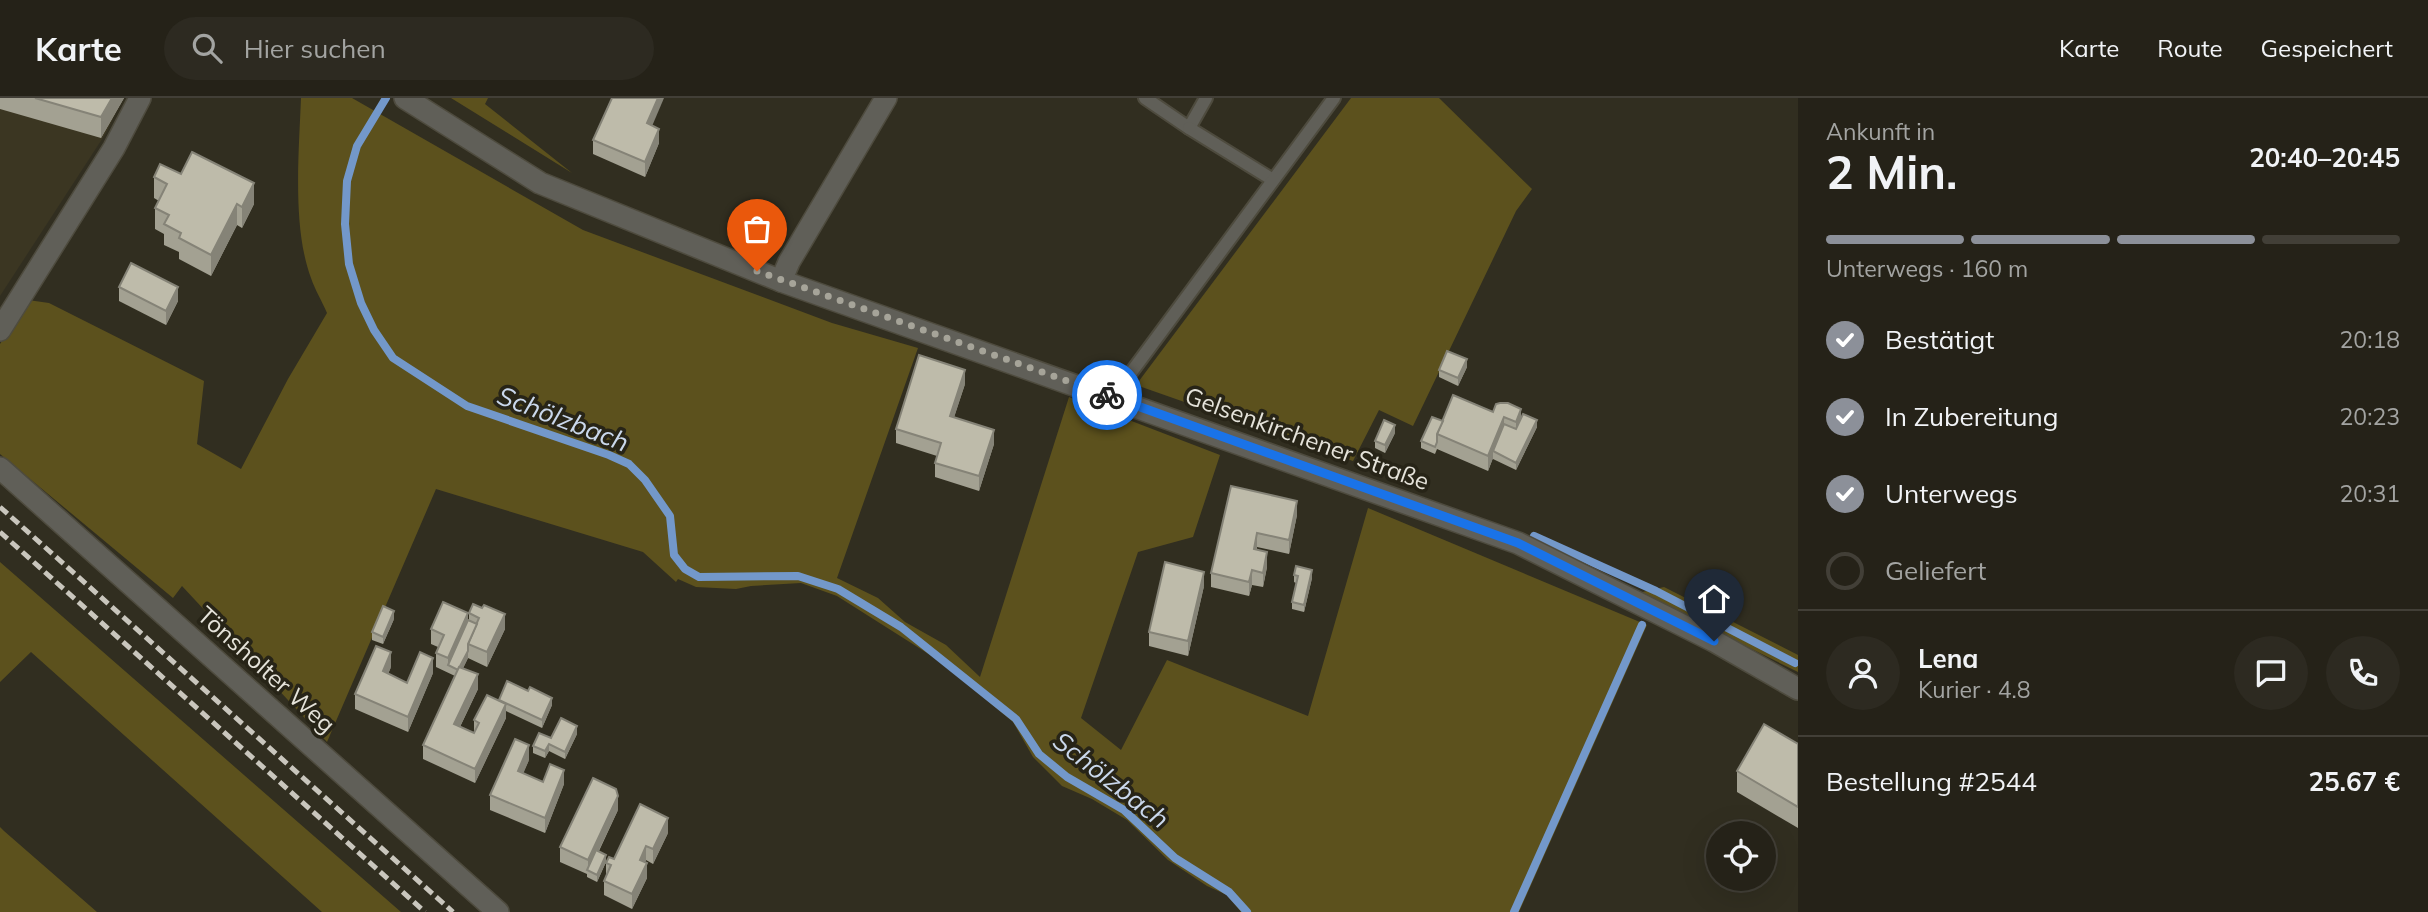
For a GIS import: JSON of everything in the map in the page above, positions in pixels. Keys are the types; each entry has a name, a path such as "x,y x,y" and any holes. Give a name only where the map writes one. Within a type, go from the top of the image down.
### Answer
{"street":[{"path":"0,330 114,148 140,98"},
{"path":"781,281 789,262 887,98"},
{"name":"Gelsenkirchener Straße","path":"413,103 540,183 781,281 1518,543 1714,641 1798,689"},
{"name":"Tönsholter Weg","path":"0,468 498,912"}],"lane":[{"path":"1145,98 1273,180"},
{"path":"1189,128 1206,98"},
{"path":"1113,397 1334,98"}],"shaded area":[{"path":"0,98 123,98 106,133 0,296"},
{"path":"301,98 352,98 583,230 832,323 918,348 837,578 878,598 905,622 946,645 980,677 1069,397 1220,455 1193,537 1138,552 1081,718 1121,750 1167,660 1308,716 1368,508 1647,625 1519,912 1241,912 1227,895 1207,886 1168,860 1127,820 1092,799 1062,786 1033,757 1013,722 938,660 837,596 801,583 736,589 696,587 678,579 676,582 643,552 436,489 327,742 182,586 173,598 0,454 0,344 28,300 49,303 204,381 197,444 241,469 288,379 327,313 311,278 301,236 298,165"},
{"path":"451,98 488,98 485,104 572,173"},
{"path":"1351,98 1439,98 1532,189 1516,211 1413,426 1379,410 1353,461 1136,385"},
{"path":"0,562 401,912 322,912 31,652 0,682"},
{"path":"1664,587 1798,655 1798,672 1638,593"},
{"path":"0,827 4,831 97,912 0,912"}],"building":[{"path":"35,98 112,98 101,117"},
{"path":"612,98 658,98 647,123 659,129 645,162 593,140"},
{"path":"192,152 254,183 242,207 237,204 211,255 179,238 181,233 164,224 169,215 155,208 167,184 154,177 160,164 181,174"},
{"path":"131,263 178,287 166,311 119,287"},
{"path":"1447,351 1467,359 1458,378 1439,370"},
{"path":"919,355 965,370 950,416 994,430 979,476 935,463 941,443 896,429"},
{"path":"1453,395 1493,412 1496,404 1500,403 1508,403 1521,409 1516,422 1504,417 1488,456 1437,434"},
{"path":"1523,414 1537,420 1516,463 1493,451 1504,424 1516,429"},
{"path":"1432,417 1443,421 1435,447 1421,441"},
{"path":"1384,420 1395,425 1385,445 1375,441"},
{"path":"1231,486 1297,501 1289,540 1257,533 1254,549 1267,552 1263,573 1252,570 1249,582 1211,573"},
{"path":"1165,562 1204,572 1188,641 1149,632"},
{"path":"1296,566 1312,570 1304,605 1292,602 1298,576 1294,575"},
{"path":"443,602 468,613 448,658 436,653 444,635 431,629"},
{"path":"473,604 482,608 484,605 505,614 487,652 468,644 479,618 469,613"},
{"path":"383,606 394,611 383,637 372,632"},
{"path":"468,620 477,624 458,670 448,665"},
{"path":"376,646 391,652 383,671 407,683 420,652 433,658 408,717 355,694"},
{"path":"459,667 478,674 454,724 474,733 479,723 474,720 487,695 506,704 475,769 423,745"},
{"path":"507,681 528,691 530,687 552,698 542,720 499,700"},
{"path":"561,718 577,726 565,752 549,744 545,751 533,746 539,733 551,738"},
{"path":"1764,724 1798,744 1798,807 1737,771"},
{"path":"515,739 529,745 518,771 543,782 550,764 564,770 545,818 490,795"},
{"path":"593,778 616,789 618,796 588,860 560,847"},
{"path":"640,804 668,818 653,849 646,846 640,860 647,863 632,894 604,881 611,865 606,863 609,857 614,859"},
{"path":"596,850 606,855 597,875 587,870"}],"waterway":[{"name":"Schölzbach","path":"386,98 357,146 347,181 345,224 349,264 361,303 374,330 393,358 467,406 629,464 645,480 670,516 674,555 685,569 699,577 798,576 838,589 901,627 1016,719 1039,754 1067,777 1124,810 1175,858 1229,892 1247,912"},
{"path":"1534,536 1656,591 1795,663"},
{"path":"1514,912 1642,625"}],"railway":[{"path":"0,507 453,912"},
{"path":"0,532 425,912"}],"way so far":[{"path":"757,271 1107,395"}],"route":[{"path":"1107,395 1518,543 1714,641"}]}
